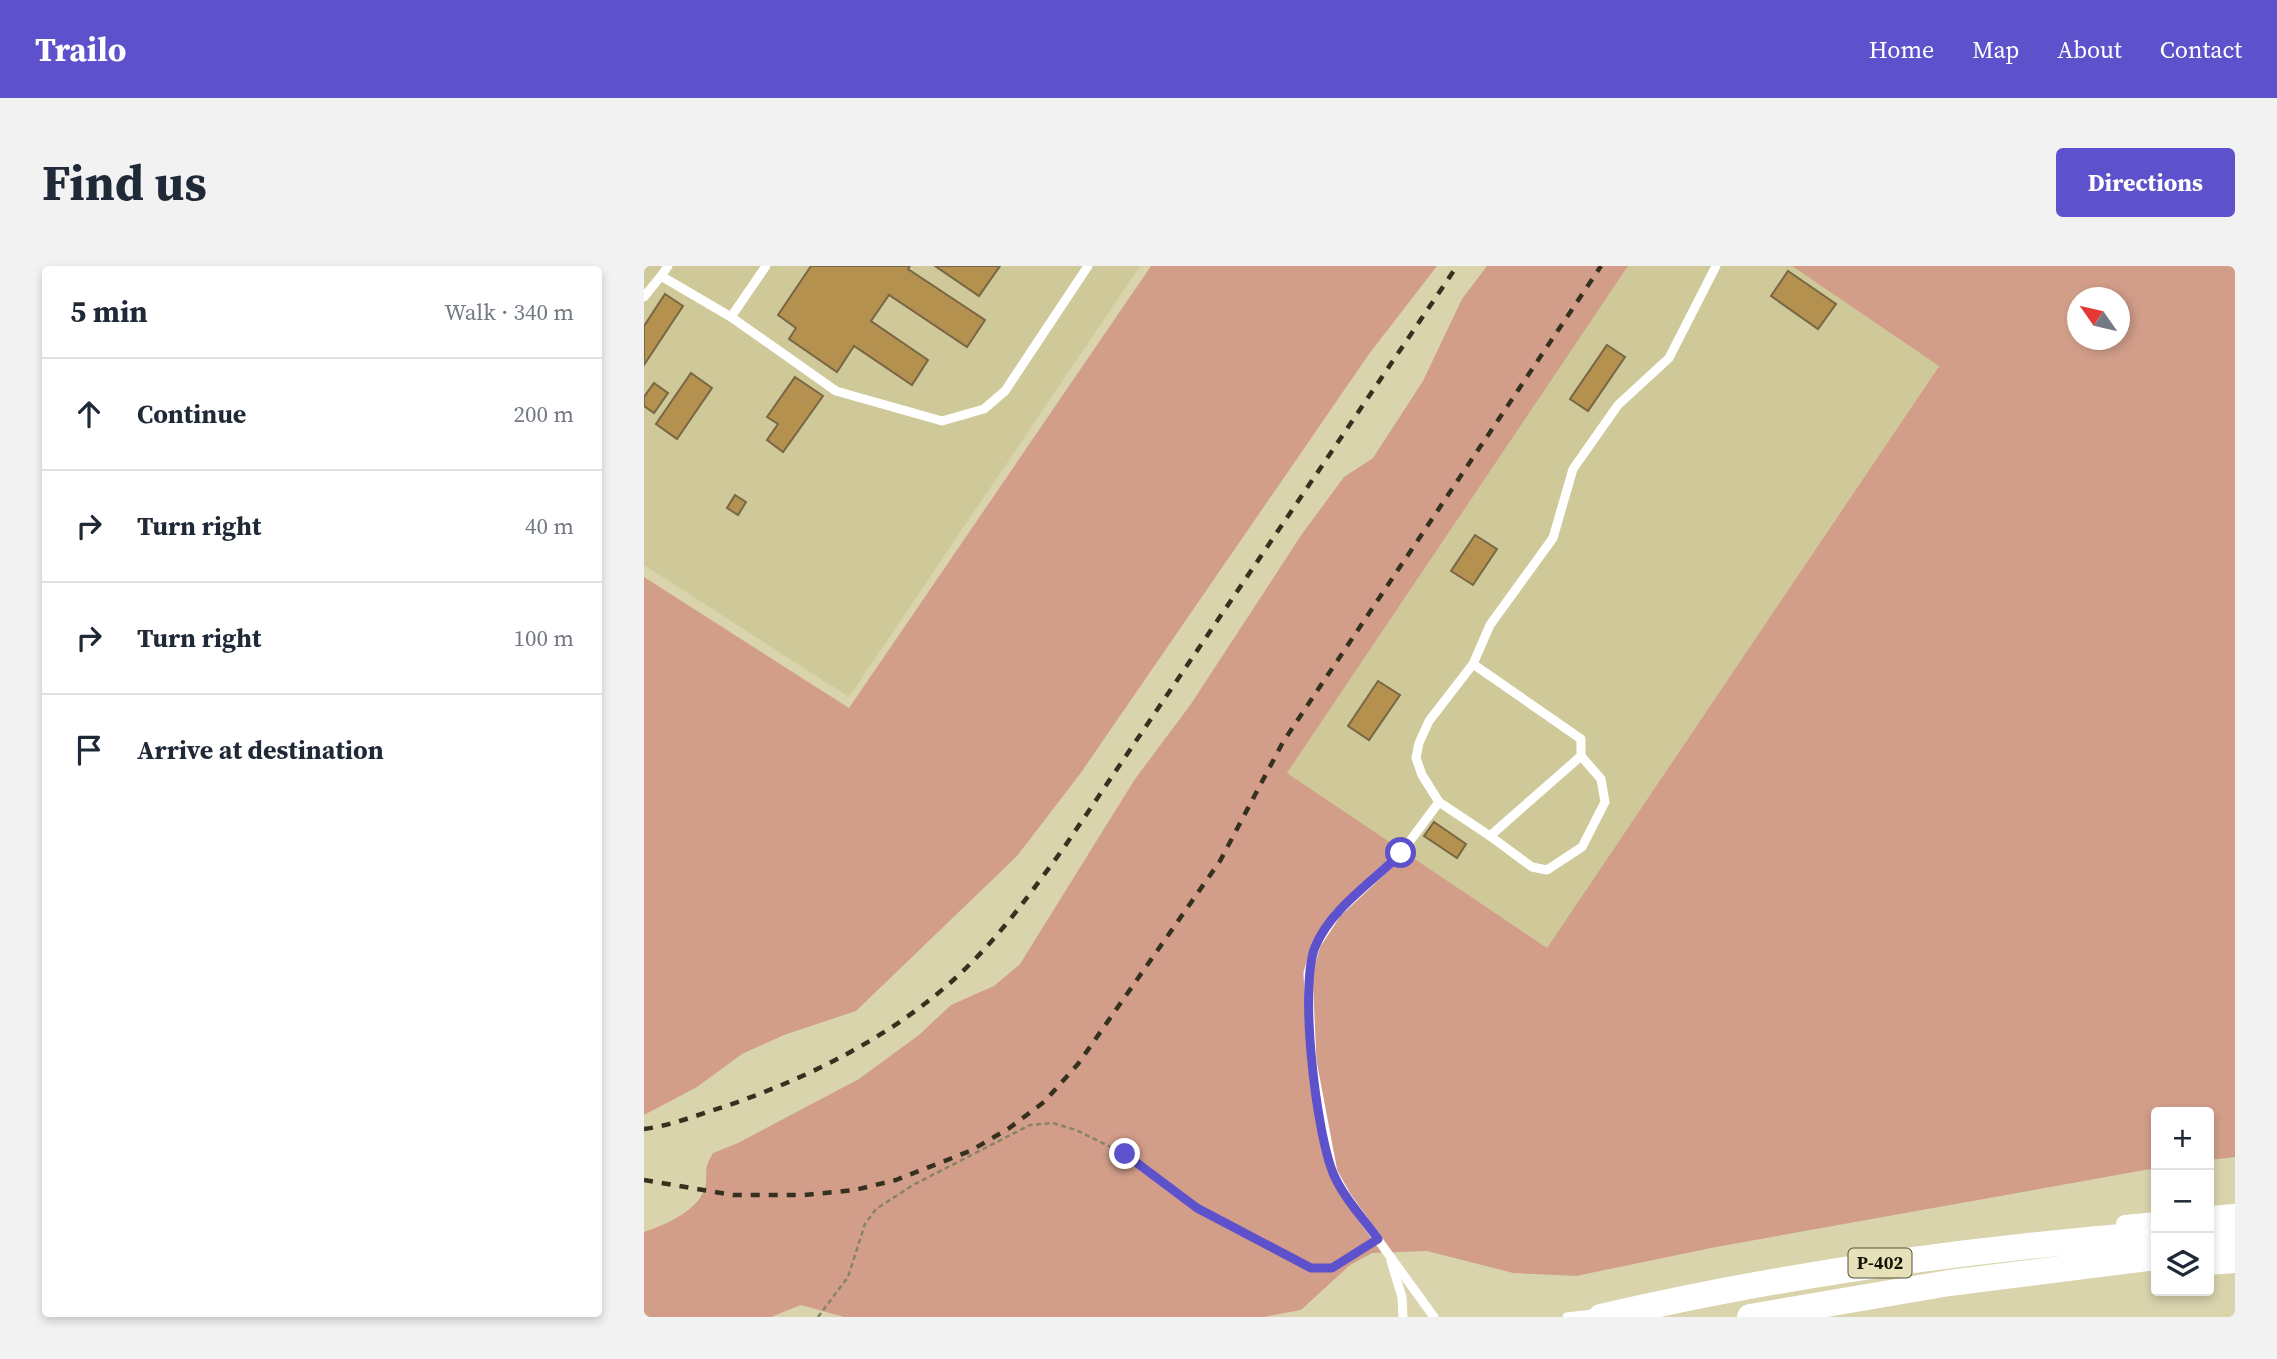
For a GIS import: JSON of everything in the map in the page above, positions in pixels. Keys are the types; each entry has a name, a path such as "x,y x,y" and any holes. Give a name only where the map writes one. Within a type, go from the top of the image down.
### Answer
{"main road":[{"path":"2214,1230 2235,1228"},
{"name":"Р-402","path":"1644,1307 1884,1263 1988,1248 2151,1234"},
{"path":"2214,1252 2235,1250"},
{"name":"Р-402","path":"1750,1317 1990,1277 2151,1258"},
{"path":"1601,1317 1644,1307"}],"street":[{"path":"2214,1215 2235,1213"},
{"path":"1988,1248 2095,1227 2151,1221"},
{"path":"2214,1266 2235,1264"},
{"path":"1990,1277 2151,1270"}],"lane":[{"path":"644,297 668,266"},
{"path":"731,317 766,266"},
{"path":"661,276 731,317 836,391 942,421 984,409 1005,391 1088,266"},
{"path":"1473,664 1581,739 1581,756 1601,779 1605,802 1582,847 1547,870 1532,867 1439,802 1419,767 1416,758 1419,743 1429,721 1473,664 1490,625 1553,538 1573,469 1618,405 1669,358 1716,266"},
{"path":"1490,836 1581,756"},
{"path":"1434,1317 1339,1184 1328,1155 1312,1061 1308,973 1316,945 1337,913 1401,853 1439,802"},
{"path":"1388,1253 1402,1297 1403,1317"},
{"path":"1567,1317 1644,1307"}],"path":[{"path":"818,1317 848,1277 865,1224 876,1209 913,1185 1030,1125 1053,1123 1112,1148 1197,1208 1311,1268 1332,1268 1378,1239"}],"shaded area":[{"path":"644,266 1140,266 849,697 644,565"},
{"path":"1151,266 1437,266 1369,354 1080,774 1017,856 856,1011 784,1035 742,1054 697,1087 644,1115 644,577 849,708"},
{"path":"1487,266 1628,266 1287,773 1547,948 1939,366 1792,266 2235,266 2235,1157 2214,1159 2214,1107 2151,1107 2151,1169 1716,1247 1576,1276 1513,1273 1427,1251 1372,1253 1350,1265 1301,1310 1264,1317 844,1317 801,1305 771,1317 644,1317 644,1232 682,1215 698,1201 706,1183 707,1165 713,1153 738,1143 859,1079 919,1035 951,1005 994,986 1020,964 1135,779 1191,704 1302,534 1344,477 1373,458 1423,381 1462,299"},
{"path":"1628,266 1792,266 1939,365 1547,948 1287,773"}],"building":[{"path":"811,266 910,266 908,269 985,320 967,347 889,295 871,321 928,360 912,385 854,346 837,372 789,339 796,328 778,315"},
{"path":"935,266 1000,266 979,296"},
{"path":"1788,271 1836,304 1818,329 1771,296"},
{"path":"665,294 683,306 644,365 644,326"},
{"path":"1607,345 1625,357 1588,411 1570,399"},
{"path":"691,373 712,388 677,439 656,424"},
{"path":"795,377 823,396 783,452 767,440 778,424 767,417"},
{"path":"654,383 668,393 654,413 644,406 644,397"},
{"path":"735,495 746,502 738,515 727,508"},
{"path":"1475,535 1497,549 1473,585 1451,571"},
{"path":"1378,681 1400,695 1369,740 1348,726"},
{"path":"1434,822 1466,844 1457,858 1424,836"}],"railway":[{"path":"644,1129 678,1122 747,1099 853,1051 918,1009 976,958 1010,919 1063,849 1457,266"},
{"path":"644,1180 733,1195 804,1195 855,1190 896,1180 970,1151 1008,1129 1044,1102 1078,1064 1220,861 1283,742 1601,266"}],"route":[{"path":"1125,1154 1197,1208 1311,1268 1332,1268 1378,1239 1339,1184 1328,1155 1312,1061 1308,973 1316,945 1337,913 1401,853"}]}
